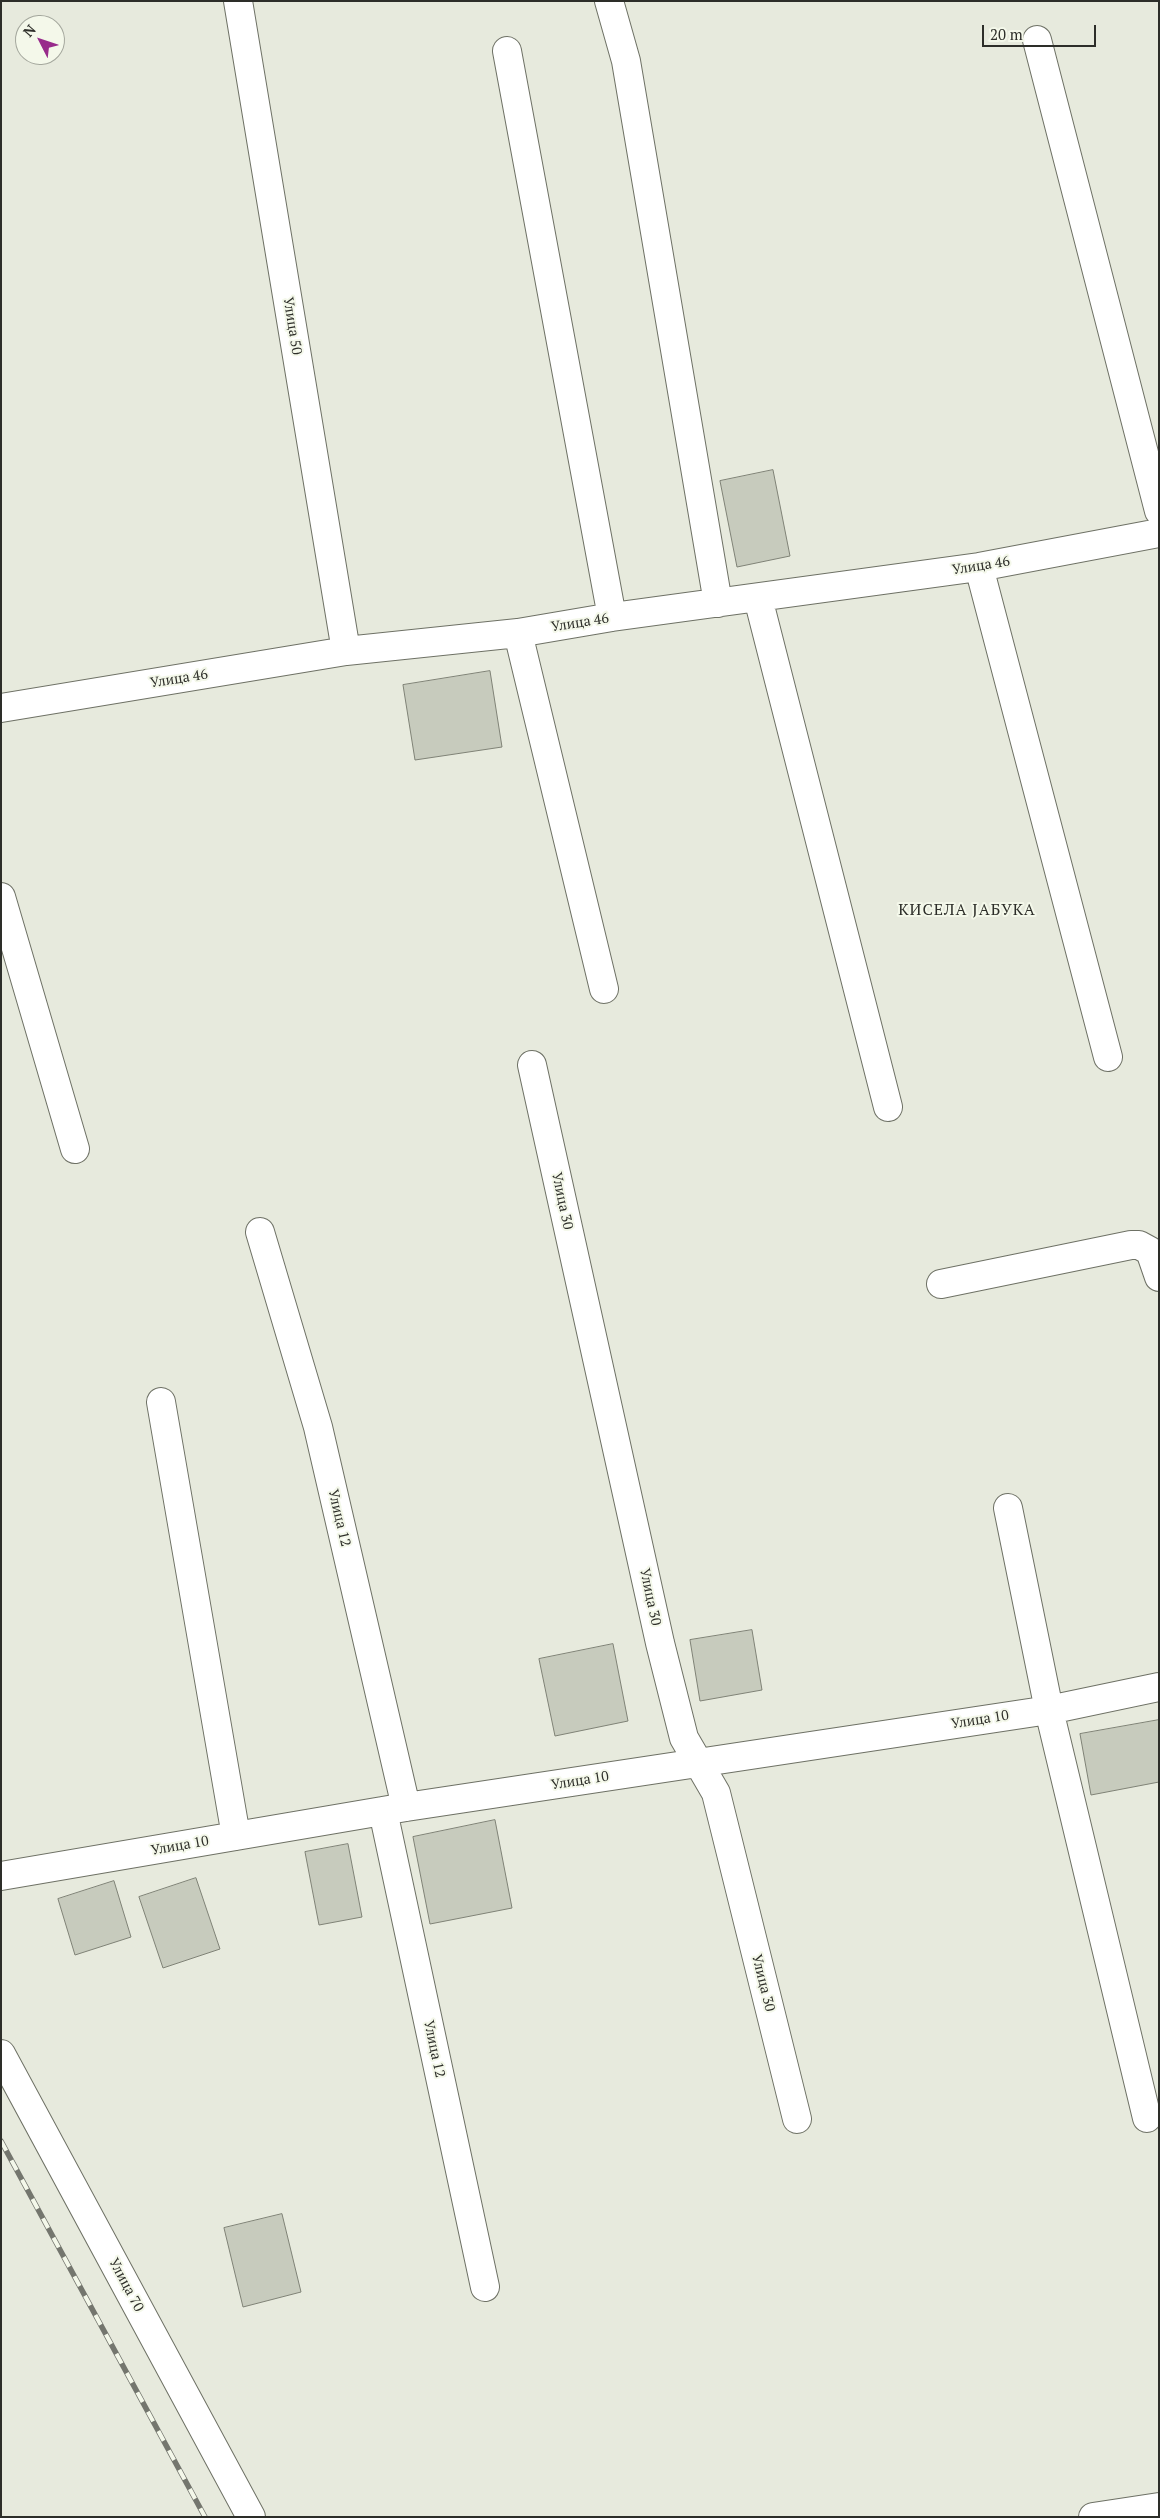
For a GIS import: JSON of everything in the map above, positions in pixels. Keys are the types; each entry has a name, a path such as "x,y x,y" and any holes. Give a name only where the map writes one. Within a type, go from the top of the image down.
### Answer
{"street":[{"name":"Улица 50","path":"238,1 346,651"},
{"path":"609,1 626,61 718,603"},
{"path":"1037,40 1159,511"},
{"path":"507,51 612,617"},
{"name":"Улица 46","path":"1,708 346,651 518,633 612,617 979,567 1159,533"},
{"path":"979,567 1108,1057"},
{"path":"758,598 888,1108"},
{"path":"518,633 604,989"},
{"path":"1,897 75,1149"},
{"name":"Улица 30","path":"532,1064 660,1643 684,1738 716,1793 797,2119"},
{"name":"Улица 12","path":"260,1232 318,1427 394,1809 485,2287"},
{"path":"941,1284 1130,1245 1139,1245 1150,1252 1159,1277"},
{"path":"161,1402 236,1836"},
{"path":"1008,1508 1049,1710 1147,2118"},
{"name":"Улица 10","path":"1,1876 394,1809 1049,1710 1159,1687"},
{"name":"Улица 70","path":"1,2054 251,2517"},
{"path":"1093,2517 1159,2507"}],"building":[{"path":"773,470 790,556 737,567 720,481"},
{"path":"490,671 502,747 415,760 403,685"},
{"path":"752,1630 762,1690 700,1701 690,1640"},
{"path":"613,1644 628,1721 555,1736 539,1659"},
{"path":"1159,1720 1159,1782 1091,1795 1080,1734"},
{"path":"495,1820 512,1908 430,1924 413,1837"},
{"path":"348,1844 362,1917 319,1925 305,1852"},
{"path":"196,1878 220,1949 163,1968 139,1897"},
{"path":"114,1881 131,1937 75,1955 58,1899"},
{"path":"282,2214 301,2292 243,2307 224,2228"}],"railway":[{"path":"1,2141 205,2517"}],"district":[{"name":"КИСЕЛА ЈАБУКА","path":"967,910"}]}
